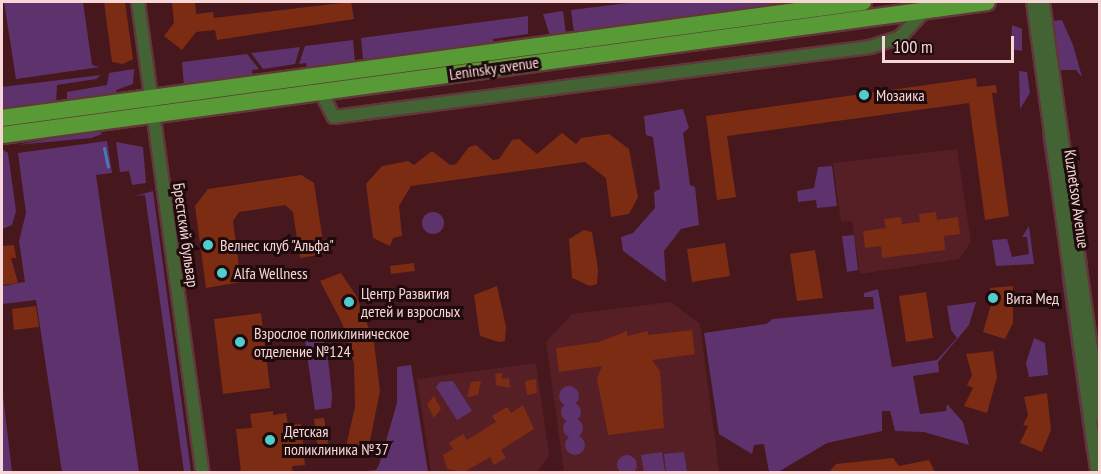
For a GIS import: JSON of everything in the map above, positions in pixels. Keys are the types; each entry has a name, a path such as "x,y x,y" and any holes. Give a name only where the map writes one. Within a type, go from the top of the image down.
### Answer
{"main road":[{"name":"Leninsky avenue","path":"2,135 152,106 863,2"},
{"name":"Leninsky avenue","path":"2,118 321,92 987,2"}],"street":[{"name":"Брестский бульвар","path":"138,2 202,472"},
{"name":"Kuznetsov Avenue","path":"1033,2 1097,472"},
{"name":"Kuznetsov Avenue","path":"1043,2 1100,415"},
{"path":"321,92 334,117 870,47 900,37 926,10"}],"shaded area":[{"path":"4,2 83,2 92,65 100,67 16,79"},
{"path":"636,2 809,2 574,33 571,10"},
{"path":"563,11 566,34 550,36 543,14"},
{"path":"528,16 528,34 493,39 493,44 363,59 361,38"},
{"path":"1062,20 1073,45 1082,77 1076,70 1058,70 1051,21"},
{"path":"1012,25 1022,29 1022,51 1011,49"},
{"path":"353,40 355,63 307,69 306,63 299,64 305,46"},
{"path":"300,47 295,64 263,69 251,53"},
{"path":"247,54 259,69 252,70 253,77 184,86 182,62"},
{"path":"134,69 133,84 116,90 117,96 67,102 67,92 107,85 109,73"},
{"path":"1019,71 1027,72 1030,93 1020,109"},
{"path":"101,75 96,79 57,85 56,104 2,111 2,87"},
{"path":"1062,85 1088,264 1086,265 1060,86"},
{"path":"683,109 689,128 683,133 690,185 695,187 699,225 681,229 664,251 666,282 623,251 621,237 633,233 655,208 654,192 660,189 653,137 646,135 644,116"},
{"path":"99,130 102,134 91,138 16,145"},
{"path":"1045,132 1062,260 1061,262 1042,134"},
{"path":"107,141 112,173 96,175 139,472 62,472 36,300 2,304 2,286 25,282 19,241 26,213 18,153"},
{"path":"116,142 143,147 146,183 132,185 129,171 120,172"},
{"path":"2,149 8,153 16,211 12,225 2,229"},
{"path":"957,149 971,242 959,259 860,274 852,221 841,222 833,163"},
{"path":"832,166 837,206 817,208 816,200 798,202 797,191 814,188 818,167"},
{"path":"153,191 191,472 184,472 145,195 135,196"},
{"path":"433,212 443,219 444,223 437,233 433,234 423,227 422,223 429,213"},
{"path":"1029,226 1034,264 996,266 992,240 1007,239 1012,257 1029,254 1027,237 1022,237"},
{"path":"854,235 858,270 847,272 842,236"},
{"path":"1061,273 1065,274 1087,454 1086,453"},
{"path":"878,289 892,367 937,360 957,338 951,330 947,306 976,302 969,325 938,362 939,372 913,376 920,414 946,411 947,404 963,422 969,445 924,432 895,431 890,411 882,411 882,431 827,443 778,472 769,472 764,444 754,445 752,454 719,434 704,333 766,324 773,319 874,309 873,297 864,297 864,293"},
{"path":"671,302 700,324 719,472 564,472 546,342 572,314"},
{"path":"1034,338 1045,343 1048,375 1029,377 1026,363"},
{"path":"315,339 324,342 327,350 332,395 331,408 315,410 305,341"},
{"path":"536,363 549,456 537,472 431,472 417,379"},
{"path":"411,365 428,472 358,472 376,470 379,465 397,403 397,367"},
{"path":"453,381 472,411 457,420 436,387 440,382"},
{"path":"569,386 576,389 579,396 576,403 569,406 562,403 559,396 562,389"},
{"path":"2,388 12,472 2,472"},
{"path":"571,402 578,405 581,412 578,419 571,422 564,419 561,412 564,405"},
{"path":"573,418 580,421 583,428 580,435 573,438 566,435 563,428 566,421"},
{"path":"575,435 582,438 585,445 582,452 575,455 568,452 565,445 568,438"},
{"path":"662,452 665,472 644,472 641,455"},
{"path":"684,452 687,472 666,472 664,454"},
{"path":"623,455 631,455 637,461 637,469 631,475 623,475 617,469 617,461"}],"building":[{"path":"104,2 125,2 133,59 123,64 112,62"},
{"path":"172,2 195,2 196,14 213,12 214,18 351,2 354,19 217,40 215,30 196,32 182,50 164,36 174,23"},
{"path":"976,78 977,87 996,85 997,93 992,93 1009,216 985,220 969,103 727,136 736,197 717,200 706,116"},
{"path":"562,133 576,144 581,138 609,134 629,149 638,197 629,214 611,217 606,178 585,162 411,186 399,206 402,236 393,238 390,246 373,238 366,184 382,166 408,161 414,165 432,151 450,165 456,164 469,147 476,145 493,160 499,159 512,140 519,139 537,154"},
{"path":"301,175 314,183 325,254 300,258 293,212 285,205 239,212 233,221 241,282 206,288 195,206 208,189"},
{"path":"936,212 937,220 958,217 960,234 944,236 945,250 882,258 881,246 865,248 863,231 886,228 884,219 901,217 902,224 920,222 919,214"},
{"path":"584,230 592,232 598,269 597,284 590,286 572,278 569,239"},
{"path":"725,243 730,276 692,282 687,249"},
{"path":"14,245 16,258 11,258 18,283 2,285 2,246"},
{"path":"815,250 823,298 797,301 790,254"},
{"path":"414,263 415,271 391,274 390,266"},
{"path":"341,273 357,297 374,342 380,391 367,456 345,451 355,407 354,364 342,323 320,281"},
{"path":"497,286 506,327 505,341 499,342 480,336 474,295"},
{"path":"1013,286 1013,323 1005,339 983,332 992,301 990,288"},
{"path":"926,292 933,338 906,342 899,296"},
{"path":"36,306 39,327 14,330 12,309"},
{"name":"Взрослое поликлиническое отделение №124","path":"261,313 270,388 223,394 214,319"},
{"path":"692,330 695,354 652,360 660,371 664,428 608,435 597,379 602,366 559,372 556,348 599,342 627,331 627,336 648,331 648,335"},
{"path":"993,351 997,377 987,413 964,406 973,388 967,385 972,375 966,354"},
{"path":"502,373 502,379 509,378 510,388 496,385 495,374"},
{"path":"536,379 537,393 527,395 525,381"},
{"path":"481,381 478,395 467,397 471,382"},
{"path":"1047,393 1051,430 1042,452 1020,443 1028,426 1023,425 1028,415 1024,397"},
{"path":"434,396 441,409 434,418 427,404"},
{"path":"523,405 534,429 501,450 506,458 494,465 490,457 464,472 447,469 443,455 453,449 449,443 463,434 467,440 496,422 492,416 507,407 511,413"},
{"name":"Детская поликлиника №37","path":"273,411 273,415 286,413 288,425 301,424 305,465 292,466 293,472 241,472 236,429 252,428 250,414"},
{"path":"324,418 329,448 318,450 314,419"},
{"path":"893,458 899,466 929,460 935,472 829,472 836,464"}],"waterway":[{"path":"104,148 108,167"}],"place":[{"name":"Мозаика","path":"864,95"},
{"name":"Велнес клуб \"Альфа\"","path":"208,245"},
{"name":"Alfa Wellness","path":"222,273"},
{"name":"Вита Мед","path":"993,298"},
{"name":"Центр Развития детей и взрослых","path":"349,302"},
{"name":"Взрослое поликлиническое отделение №124","path":"240,342"},
{"name":"Детская поликлиника №37","path":"270,440"}]}
